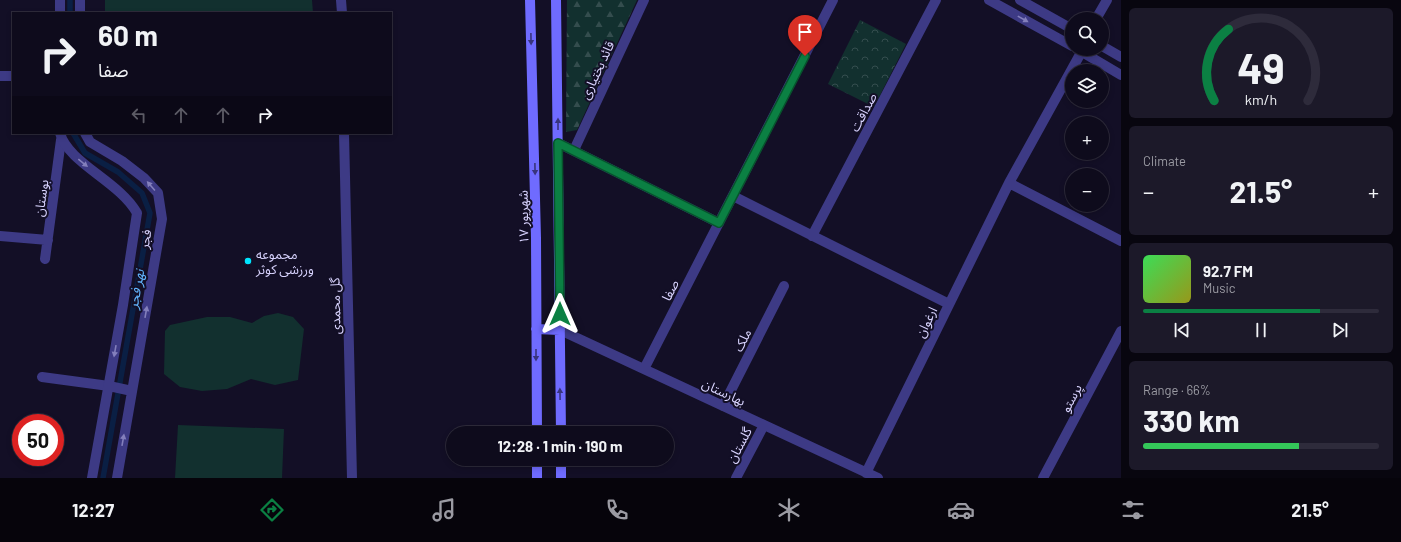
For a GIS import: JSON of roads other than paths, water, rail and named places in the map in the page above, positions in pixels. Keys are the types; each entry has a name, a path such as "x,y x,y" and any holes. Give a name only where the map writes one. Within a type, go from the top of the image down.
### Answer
{"main road":[{"name":"۱۷ شهریور","path":"530,0 536,238 537,426"},
{"path":"556,0 561,426"},
{"path":"536,329 560,330"},
{"path":"537,466 537,478"},
{"path":"561,466 561,478"}],"street":[{"path":"60,0 60,12"},
{"path":"80,0 80,12"},
{"path":"341,0 342,12"},
{"name":"قائد بختیاری","path":"574,150 644,0"},
{"name":"صفا","path":"644,369 833,0"},
{"name":"صداقت","path":"812,236 936,0"},
{"path":"1020,0 1065,25"},
{"path":"1100,12 1107,0"},
{"path":"994,1 1065,42"},
{"path":"1109,50 1121,57"},
{"name":"ارغوان","path":"866,472 1009,183 1077,56"},
{"path":"1089,56 1121,76"},
{"path":"0,76 12,76"},
{"name":"فجر","path":"86,134 90,142 122,161 144,178 158,194 162,219 117,478"},
{"name":"گل محمدی","path":"344,134 352,478"},
{"name":"فجر","path":"61,136 69,150 115,186 131,202 137,213 123,306 92,478"},
{"name":"بوستان","path":"45,259 61,136"},
{"path":"558,143 719,223"},
{"path":"1009,183 1121,240"},
{"path":"733,196 949,304"},
{"path":"0,236 48,240"},
{"name":"ملک","path":"723,406 784,286"},
{"name":"بهارستان","path":"560,330 878,478"},
{"name":"پرستو","path":"1043,478 1121,330"},
{"path":"42,377 109,386 132,391"},
{"name":"گلستان","path":"736,478 764,425"}],"waterway":[{"name":"نهر فجر","path":"70,0 70,12"},
{"name":"نهر فجر","path":"74,134 85,153 118,172 142,193 150,213 103,478"}],"place":[{"name":"مجموعه ورزشی کوثر","path":"248,261"}]}
